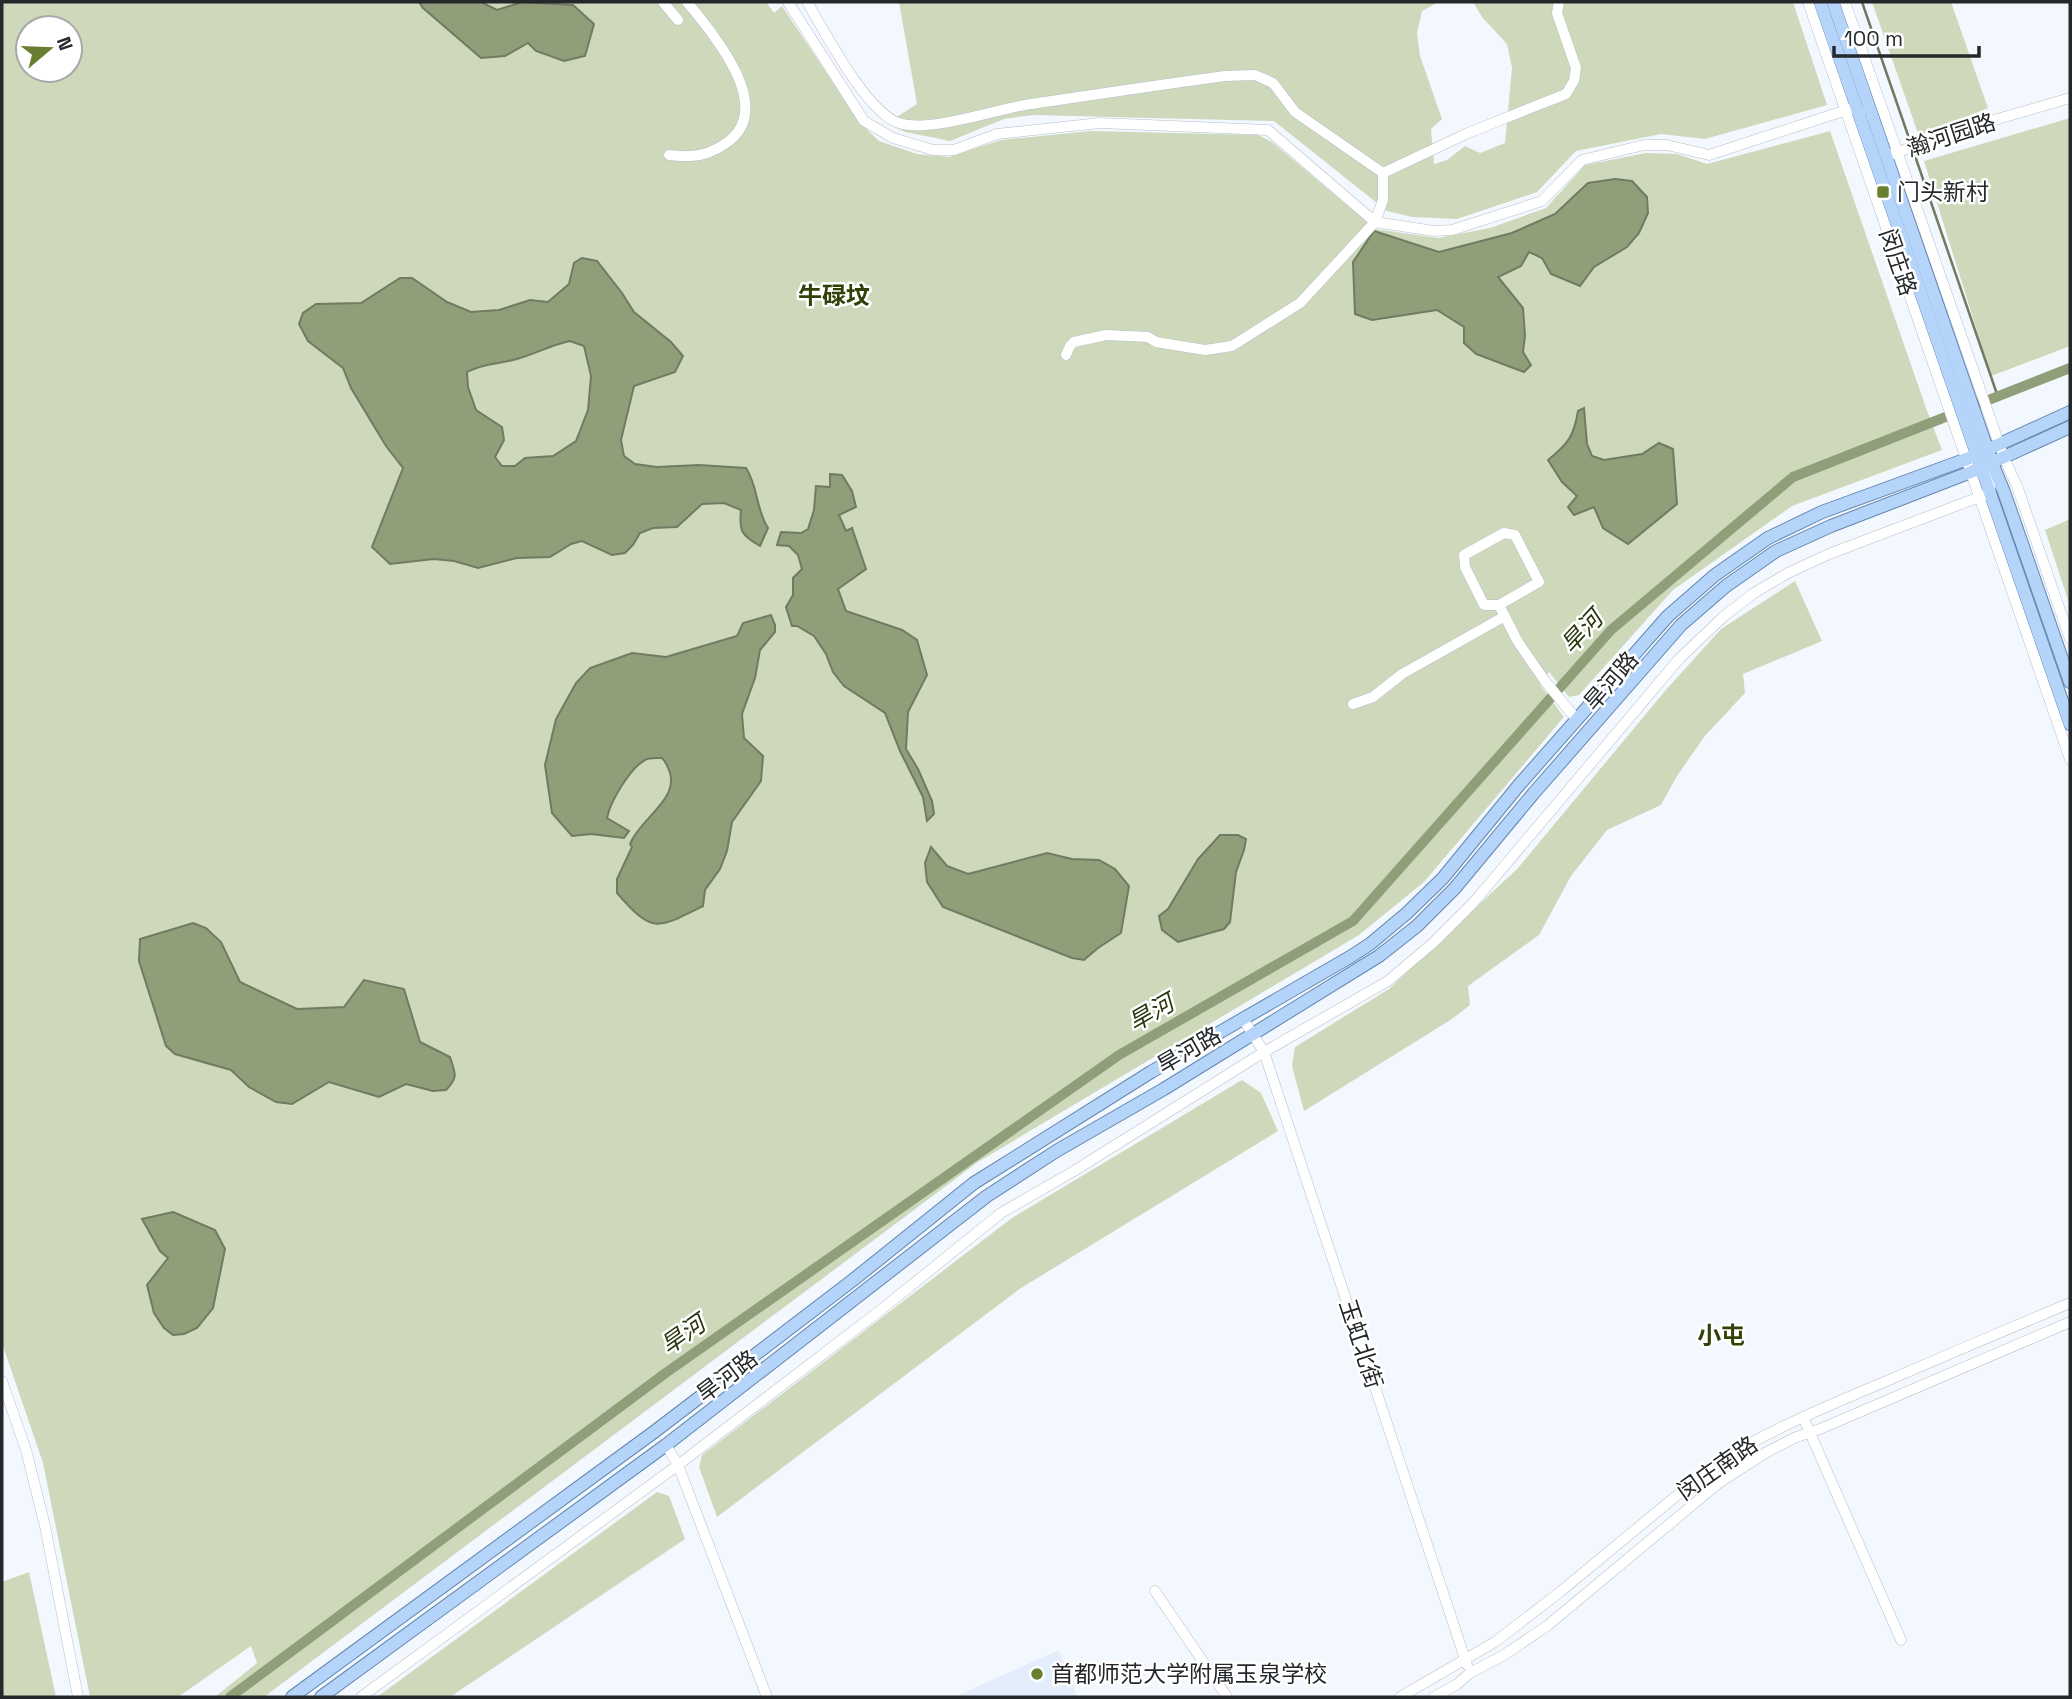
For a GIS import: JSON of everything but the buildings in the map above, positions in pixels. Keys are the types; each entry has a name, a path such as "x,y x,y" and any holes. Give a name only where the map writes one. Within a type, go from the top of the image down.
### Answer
{"main road":[{"name":"闵庄路","path":"1820,2 1851,108 1964,398"},
{"name":"闵庄路","path":"1833,2 1902,151 1964,398"},
{"path":"1964,398 1985,459 2004,492 2070,682"},
{"name":"旱河路","path":"321,1697 666,1445 986,1196 1358,971 1416,926 1455,888 1533,794 1681,625 1726,586 1776,551 1985,459 2070,412"},
{"name":"旱河路","path":"292,1697 722,1380 974,1183 1151,1072 1370,944 1443,878 1573,715 1668,616 1715,575 1768,538 1822,512 1985,459 2070,427"},
{"path":"1985,459 1985,495 2070,724"},
{"path":"1350,957 1358,971"},
{"path":"722,1380 732,1395"},
{"path":"587,1481 596,1496"}],"street":[{"path":"663,2 678,20"},
{"path":"668,155 689,158 717,150 734,137 744,120 746,102 739,79 726,54 687,2"},
{"path":"788,2 864,121 893,138 933,150 954,150 997,134 1100,124 1268,130 1375,222 1434,231 1452,230 1542,201 1582,160 1644,145 1667,145 1709,155 1851,108"},
{"path":"807,2 864,95 878,109 899,123 938,124 1021,106 1225,76 1255,75 1273,83 1295,112 1383,173"},
{"path":"1383,173 1468,132 1566,94 1574,81 1576,68 1557,13 1559,2"},
{"name":"闵庄路","path":"1808,2 1851,108"},
{"name":"闵庄路","path":"1845,2 1902,151"},
{"name":"瀚河园路","path":"1851,108 1902,151 2070,98"},
{"path":"1066,355 1074,342 1106,335 1148,337 1156,342 1205,350 1232,346 1300,303 1375,222 1382,200 1383,173"},
{"path":"1964,398 1985,459 2017,486 2070,639"},
{"path":"1985,495 2070,759"},
{"name":"旱河路","path":"361,1697 678,1465 882,1309 1002,1213 1264,1052 1388,981 1434,942 1474,902 1679,659 1723,617 1754,593 1829,554 1985,495"},
{"path":"1504,533 1515,535 1539,582 1499,606 1484,605 1465,568 1464,555 1504,533"},
{"path":"1499,606 1518,642 1573,715"},
{"path":"1353,704 1373,697 1402,674 1505,615"},
{"path":"2060,653 2065,625"},
{"name":"玉虹北街","path":"1243,1019 1264,1052 1470,1673"},
{"name":"闵庄南路","path":"1400,1697 1495,1642 1716,1463 1803,1417 2070,1303"},
{"name":"闵庄南路","path":"1434,1697 1547,1626 1720,1482 1767,1451 2070,1322"},
{"path":"2,1381 26,1450 39,1501 78,1697"},
{"path":"1803,1417 1900,1640"},
{"path":"666,1445 678,1465 767,1697"},
{"path":"1155,1591 1227,1697"}],"shaded area":[{"path":"2,2 766,2 774,13 782,6 859,122 879,141 917,154 949,157 1001,140 1091,131 1258,135 1272,142 1375,229 1438,238 1490,228 1546,208 1585,165 1646,153 1677,154 1707,164 1830,131 1942,450 1792,506 1673,590 1579,695 1569,697 1549,672 1539,683 1564,717 1424,882 1359,935 978,1162 264,1697 215,1697 257,1663 251,1646 178,1697 90,1697 43,1463 2,1343"},
{"path":"419,2 481,2 497,10 522,2 573,5 594,24 585,56 564,61 536,51 528,43 505,56 481,58"},
{"path":"899,2 1439,2 1422,11 1417,33 1420,56 1442,119 1431,129 1434,164 1447,160 1465,146 1480,153 1505,143 1512,68 1507,44 1482,17 1473,2 1793,2 1827,105 1705,139 1661,134 1576,151 1537,192 1457,219 1412,217 1387,211 1274,121 1033,115 1004,119 950,141 905,132 887,123 917,104"},
{"path":"1872,2 1951,2 1988,108 1919,136"},
{"path":"2070,118 2070,346 1991,376 1924,161"},
{"path":"1615,179 1632,181 1647,197 1648,213 1639,233 1627,247 1594,267 1580,286 1551,274 1542,258 1529,252 1521,266 1498,277 1523,308 1523,352 1531,365 1524,372 1476,354 1464,343 1464,327 1437,310 1372,320 1355,314 1353,262 1374,231 1439,252 1512,233 1555,214 1588,183"},
{"path":"582,258 597,261 634,312 671,342 683,356 675,372 634,386 621,440 624,456 635,464 657,467 699,465 746,468 768,528 760,546 743,532 740,523 741,510 724,503 702,504 677,527 653,528 640,533 625,553 612,555 582,541 571,544 550,557 517,558 478,568 434,559 390,564 372,547 403,468 386,446 351,388 343,368 308,341 299,324 303,313 316,304 361,303 400,278 412,278 447,302 471,312 499,310 530,300 548,302 569,284 574,263","holes":["570,341 584,346 591,376 588,410 576,441 553,456 525,458 515,466 502,466 495,457 504,440 502,427 476,410 468,387 467,372"]},
{"path":"1584,408 1587,444 1592,456 1604,460 1642,454 1659,443 1673,449 1677,504 1628,544 1603,528 1594,507 1574,515 1568,507 1577,496 1562,482 1548,460 1569,439 1578,411"},
{"path":"830,474 842,475 852,491 856,507 839,515 846,531 852,528 866,569 838,589 846,611 902,630 917,640 927,675 908,712 906,749 932,801 934,814 927,821 923,797 885,713 844,686 833,672 826,654 814,636 792,626 786,607 793,595 793,578 802,569 798,555 789,546 777,545 781,532 801,533 808,529 814,510 816,486 830,487"},
{"path":"2070,519 2070,606 2045,530"},
{"path":"1795,581 1822,641 1743,674 1745,693 1704,737 1661,805 1607,830 1571,876 1539,935 1468,986 1470,1005 1452,1019 1304,1111 1292,1066 1295,1047 1389,989 1518,868 1665,691 1721,629"},
{"path":"771,615 775,632 760,650 755,678 742,714 744,738 763,756 761,781 732,822 727,851 720,869 705,890 703,906 664,923 647,921 617,893 617,879 635,835 669,792 671,783 667,765 662,758 647,759 633,770 622,786 607,818 629,831 624,838 591,834 572,836 552,813 545,765 556,719 576,683 590,668 632,653 666,657 737,636 743,623"},
{"path":"1220,835 1238,835 1246,839 1236,872 1230,922 1224,929 1178,942 1162,930 1159,916 1168,909 1198,859"},
{"path":"931,847 947,866 968,874 1047,853 1072,859 1099,860 1115,869 1129,886 1121,933 1084,960 1072,958 943,907 927,882 925,863"},
{"path":"193,923 206,928 221,942 240,982 297,1009 344,1007 364,980 404,989 420,1042 450,1057 454,1071 453,1082 446,1090 433,1091 406,1084 379,1097 329,1082 292,1104 276,1102 249,1087 231,1070 175,1054 166,1046 139,961 140,939"},
{"path":"1242,1080 1261,1093 1278,1131 1021,1288 717,1517 699,1467 702,1455 1012,1218"},
{"path":"173,1212 215,1230 225,1249 213,1308 197,1328 184,1334 173,1335 164,1328 154,1313 147,1285 168,1258 160,1251 142,1219"},
{"path":"657,1492 669,1496 685,1539 450,1697 377,1697"},
{"path":"29,1572 56,1697 2,1697 2,1582"},
{"name":"首都师范大学附属玉泉学校","path":"1059,1650 1077,1697 954,1697"}],"waterway":[{"path":"1862,2 1911,144"},
{"path":"1913,150 1998,397"},
{"name":"旱河","path":"230,1697 667,1372 1119,1055 1353,921 1611,630 1793,477 2070,368"}],"place":[{"name":"门头新村","path":"1883,192"},
{"name":"首都师范大学附属玉泉学校","path":"1037,1674"}],"district":[{"name":"牛碌坟","path":"834,296"},
{"name":"小屯","path":"1721,1336"}]}
